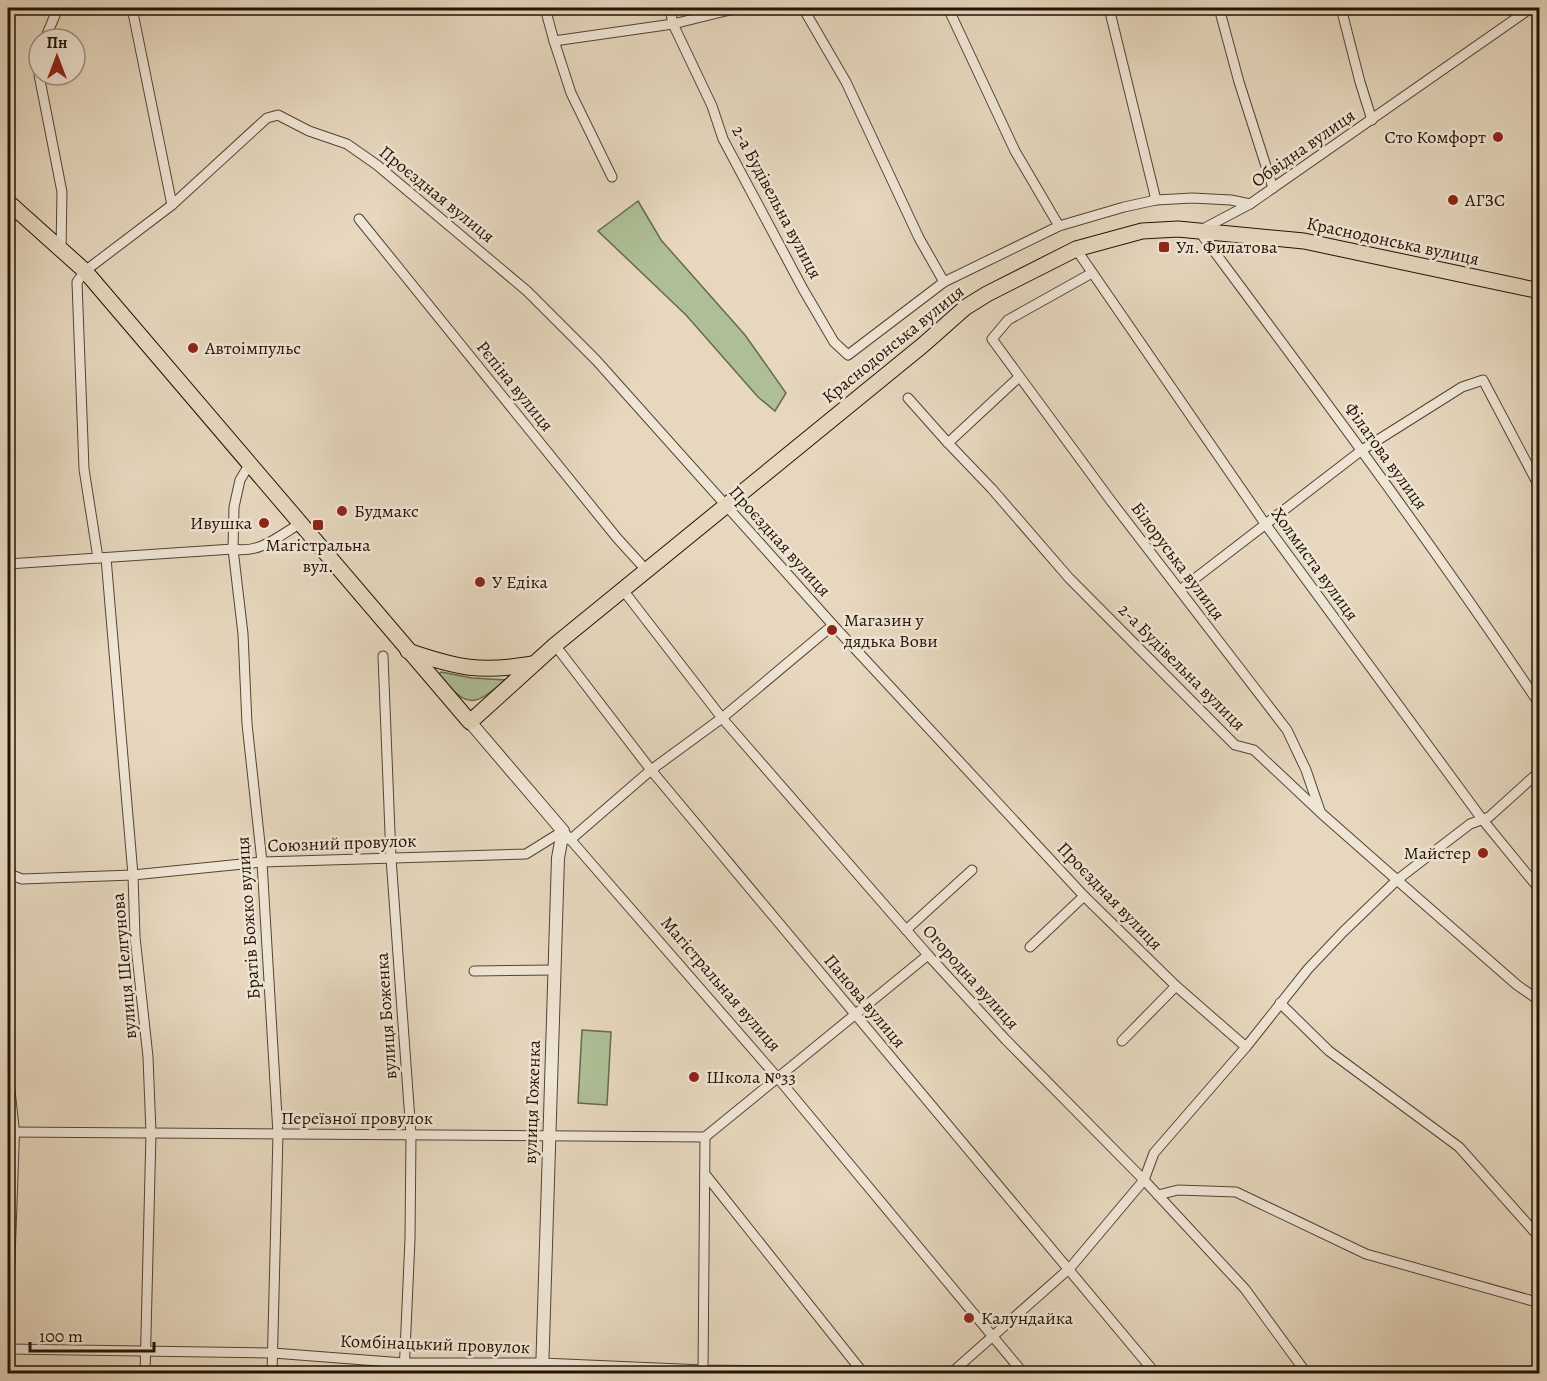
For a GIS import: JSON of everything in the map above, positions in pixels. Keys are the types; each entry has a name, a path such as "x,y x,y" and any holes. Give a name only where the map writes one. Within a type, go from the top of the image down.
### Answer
{"main road":[{"path":"8,202 86,271 299,524"},
{"name":"Краснодонська вулиця","path":"470,722 555,645 914,353 966,307 1076,249 1142,231 1178,229 1304,241 1539,291"},
{"name":"Магістральная вулиця","path":"299,524 470,722"},
{"path":"408,651 444,663 474,669 505,669 533,664"}],"street":[{"path":"50,27 58,8"},
{"path":"86,271 172,205 132,8"},
{"path":"545,8 571,93 612,177"},
{"name":"2-а Будівельна вулиця","path":"670,8 673,24 712,106 723,139 803,290 834,342 848,355"},
{"path":"554,41 673,24 738,8"},
{"path":"803,8 846,82 919,238 944,282"},
{"path":"948,8 1015,151 1059,226"},
{"path":"1109,8 1156,200"},
{"path":"1218,8 1273,188"},
{"path":"1341,8 1372,120"},
{"name":"Обвідна вулиця","path":"848,355 944,282 1059,226 1156,200 1192,198 1231,200 1250,204 1531,8"},
{"path":"42,87 62,192 61,249"},
{"name":"Проєздная вулиця","path":"172,205 267,118 278,116 309,131 347,144 377,165 527,291 596,360 833,625 1084,896 1176,986 1246,1047"},
{"path":"1199,231 1250,204"},
{"name":"Рєпіна вулиця","path":"359,219 610,529 647,571"},
{"name":"Філатова вулиця","path":"1199,231 1478,611 1539,705"},
{"name":"Холмиста вулиця","path":"1076,249 1266,525 1482,819 1539,890"},
{"name":"вулиця Шелгунова","path":"86,271 77,282 84,469 102,558 133,874 135,937 148,1057 151,1133 145,1374"},
{"name":"Білоруська вулиця","path":"1092,273 1008,320 992,339 1111,501 1287,730 1306,770 1321,813"},
{"path":"948,443 1019,377"},
{"path":"1180,590 1362,450 1462,387 1483,380 1539,488"},
{"name":"2-а Будівельна вулиця","path":"908,398 992,489 1069,578 1235,745 1254,750 1397,880 1517,985 1539,1001"},
{"name":"Братів Божко вулиця","path":"249,465 240,480 234,507 233,549 243,634 247,724 262,862 278,1134 272,1374"},
{"path":"8,564 233,549 245,552 262,548 299,524"},
{"name":"Огородна вулиця","path":"623,590 722,718 906,930 1006,1040 1144,1180 1245,1289 1307,1374"},
{"name":"Союзний провулок","path":"8,876 22,879 133,874 262,862 526,854 567,835 722,718 833,625"},
{"name":"Панова вулиця","path":"555,645 651,770 1070,1268 1156,1374"},
{"name":"вулиця Боженка","path":"383,656 391,858 411,1134 410,1239 404,1374"},
{"name":"Магістральная вулиця","path":"470,722 777,1077 1024,1374"},
{"path":"950,1374 1070,1268 1144,1180 1154,1153 1246,1047 1308,969 1397,880 1470,824 1489,817 1539,771"},
{"name":"вулиця Гоженка","path":"542,1368 558,858 567,835"},
{"path":"8,858 8,876"},
{"path":"906,930 972,870"},
{"path":"1030,947 1084,896"},
{"path":"703,1372 705,1137 928,955"},
{"path":"474,971 555,970"},
{"path":"1122,1041 1176,986"},
{"path":"1280,1003 1329,1051 1459,1147 1539,1238"},
{"path":"8,1086 10,1132 8,1273"},
{"name":"Переїзної провулок","path":"10,1132 705,1137"},
{"path":"705,1174 863,1373"},
{"path":"1158,1195 1178,1190 1236,1192 1366,1254 1539,1303"},
{"name":"Комбінацький провулок","path":"8,1349 273,1353 404,1363 542,1368 863,1373"}],"green space":[{"path":"638,201 661,240 745,335 786,393 775,411 758,397 686,315 598,231"},
{"path":"441,672 472,678 506,680 480,699 467,700 447,684 439,674"},
{"path":"582,1030 611,1032 607,1105 578,1103"}],"place":[{"name":"Сто Комфорт","path":"1498,137"},
{"name":"АГЗС","path":"1453,200"},
{"name":"Ул. Филатова","path":"1164,247"},
{"name":"Автоімпульс","path":"193,348"},
{"name":"Будмакс","path":"342,511"},
{"name":"Ивушка","path":"264,523"},
{"name":"Магістральна вул.","path":"318,525"},
{"name":"У Едіка","path":"480,582"},
{"name":"Магазин у дядька Вови","path":"832,630"},
{"name":"Майстер","path":"1483,853"},
{"name":"Школа №33","path":"694,1077"},
{"name":"Калундайка","path":"969,1318"}]}
